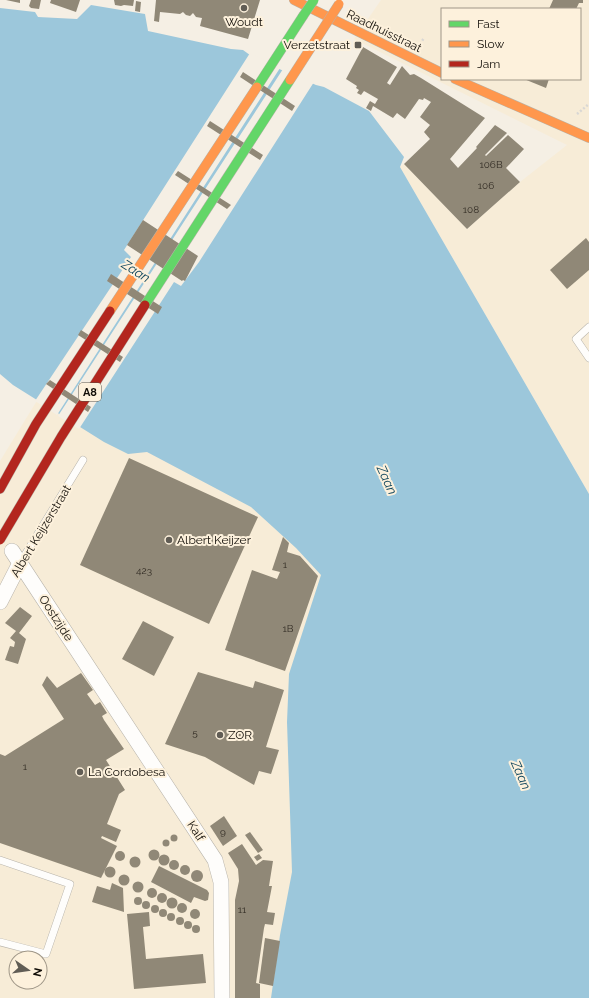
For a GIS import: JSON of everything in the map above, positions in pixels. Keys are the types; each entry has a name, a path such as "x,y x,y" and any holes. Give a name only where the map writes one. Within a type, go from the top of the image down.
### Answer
{"main road":[{"name":"Raadhuisstraat","path":"294,0 356,32 441,73"},
{"name":"A8","path":"303,16 310,0"},
{"name":"A8","path":"0,489 36,424 314,0"},
{"name":"A8","path":"0,540 61,437 341,1"},
{"path":"456,80 589,138"}],"street":[{"name":"Albert Keijzerstraat","path":"0,602 16,557"},
{"name":"Oostzijde","path":"16,557 100,685"},
{"name":"Kalf","path":"100,685 215,860 221,882 222,998"}],"lane":[{"path":"589,327 576,339 589,358"},
{"name":"Albert Keijzerstraat","path":"16,557 83,460"},
{"path":"0,860 70,884 46,954 0,942"}],"shaded area":[{"path":"381,0 589,0 589,494 400,167 404,164 467,229 520,182 567,145 354,39"},
{"path":"38,399 349,516 329,998 0,998 0,461"}],"water":[{"name":"Zaan","path":"91,5 145,14 148,31 231,49 243,50 254,58 316,85 324,87 369,111 404,157 400,167 589,494 589,998 271,998 280,935 292,872 287,722 289,674 321,575 296,548 251,507 147,452 128,454 104,442 13,385 0,374 0,8 35,12 38,17 77,19"}],"pier":[{"path":"250,53 280,68 57,415 35,401 131,257 124,250"},
{"path":"283,69 314,82 199,262 181,286 174,282 79,429 58,416"}],"building":[{"path":"6,0 20,0 20,3"},
{"path":"31,0 41,0 39,9 31,8 29,6"},
{"path":"51,0 80,0 76,12 50,3"},
{"path":"114,0 134,0 133,6 121,6 115,5"},
{"path":"156,0 260,0 248,39 200,26 202,18 196,17 193,13 190,16 183,12 180,14 160,12 159,22 154,21"},
{"path":"553,0 583,0 583,3 579,3 576,8 549,8"},
{"path":"136,1 141,2 140,12 135,11"},
{"path":"363,47 397,67 387,83 390,85 402,66 410,75 414,74 421,78 485,118 450,159 458,168 477,148 476,147 495,125 507,133 485,155 486,156 508,135 524,149 506,168 520,182 467,229 404,164 430,139 424,132 430,125 420,117 431,102 424,98 423,100 419,99 405,119 397,113 393,118 373,106 371,111 366,108 370,101 375,104 378,99 364,91 361,95 357,93 359,90 356,88 357,86 346,79"},
{"path":"243,72 295,106 292,111 240,77"},
{"path":"526,80 549,80 546,88"},
{"path":"210,121 263,155 260,160 207,126"},
{"path":"178,171 231,205 227,209 175,175"},
{"path":"143,220 198,256 185,281 182,281 127,245"},
{"path":"586,238 589,242 589,270 567,289 550,270"},
{"path":"111,274 162,307 158,314 107,281"},
{"path":"81,330 123,357 120,362 78,335"},
{"path":"50,380 91,407 88,412 46,384"},
{"name":"Albert Keijzer","path":"129,458 258,517 209,624 80,565"},
{"path":"283,537 289,543 287,552 300,556 318,576 285,671 225,650 252,570 277,579 280,572 272,570"},
{"path":"20,607 32,616 19,633 26,639 18,664 5,660 10,646 14,647 15,642 10,638 16,631 5,623"},
{"path":"143,621 174,637 154,676 122,659"},
{"name":"ZOR","path":"198,672 253,688 255,681 284,690 266,747 279,750 271,774 259,771 254,785 205,757 165,744"},
{"path":"81,673 93,690 87,694 95,705 100,702 107,713 102,716 104,720 124,749 106,760 125,790 119,794 107,824 121,830 116,842 102,836 101,838 117,846 101,878 0,843 0,754 5,756 64,719 42,685 47,676 57,688"},
{"path":"224,816 237,836 223,846 210,826"},
{"path":"250,832 263,850 258,853 245,835"},
{"path":"174,835 177,838 174,841 171,838"},
{"path":"166,840 169,843 166,846 163,843"},
{"path":"242,844 256,865 263,860 273,861 269,886 272,886 267,912 275,913 273,925 265,924 264,928 256,983 260,984 260,998 235,998 235,900 239,881 238,869 228,853"},
{"path":"152,850 156,850 158,851 158,859 152,860 149,857 149,853"},
{"path":"118,851 122,851 124,852 124,860 118,861 115,858 115,854"},
{"path":"259,854 262,858 257,861 254,857"},
{"path":"162,855 166,855 168,856 168,864 162,865 159,862 159,858"},
{"path":"133,857 137,857 139,858 139,866 133,867 130,864 130,860"},
{"path":"172,860 176,860 178,861 178,869 172,870 169,867 169,863"},
{"path":"183,865 187,865 189,866 189,874 183,875 180,872 180,868"},
{"path":"159,866 207,890 209,893 208,900 205,901 194,897 191,903 151,882"},
{"path":"108,867 112,867 114,868 114,876 108,877 105,874 105,870"},
{"path":"197,870 201,872 203,876 201,880 197,882 193,880 191,876 193,872"},
{"path":"122,875 126,875 128,876 128,884 122,885 119,882 119,878"},
{"path":"136,882 140,882 142,883 142,891 136,892 133,889 133,885"},
{"path":"112,883 123,888 124,912 92,902 97,886 110,890"},
{"path":"150,888 154,888 156,889 156,897 150,898 147,895 147,891"},
{"path":"160,893 164,893 166,894 166,902 160,903 157,900 157,896"},
{"path":"136,897 140,897 142,901 140,905 136,905 134,903 134,899"},
{"path":"170,898 174,898 176,899 176,907 170,908 167,905 167,901"},
{"path":"144,901 148,901 150,905 148,909 144,909 142,907 142,903"},
{"path":"180,903 184,903 186,904 186,912 180,913 177,910 177,906"},
{"path":"153,905 157,905 159,909 157,913 153,913 151,911 151,907"},
{"path":"161,909 165,909 167,913 165,917 161,917 159,915 159,911"},
{"path":"193,909 197,909 199,910 199,918 193,919 190,916 190,912"},
{"path":"149,912 150,926 143,927 146,959 203,954 206,983 134,989 127,914"},
{"path":"169,913 173,913 175,917 173,921 169,921 167,919 167,915"},
{"path":"178,917 182,917 184,921 182,925 178,925 176,923 176,919"},
{"path":"186,921 190,921 192,925 190,929 186,929 184,927 184,923"},
{"path":"194,925 198,925 200,929 198,933 194,933 192,931 192,927"},
{"path":"265,938 280,941 273,986 259,983"}],"traffic: fast":[{"path":"303,16 314,0"},
{"path":"257,87 303,16"},
{"path":"145,305 290,80"}],"traffic: slow":[{"path":"294,0 441,73"},
{"path":"290,80 339,4"},
{"path":"457,80 589,138"},
{"path":"110,311 257,87"}],"traffic: jam":[{"path":"0,540 61,437 145,305"},
{"path":"0,489 36,424 110,311"}],"place":[{"name":"Woudt","path":"244,8"},
{"name":"Verzetstraat","path":"358,45"},
{"name":"Albert Keijzer","path":"169,540"},
{"name":"ZOR","path":"220,735"},
{"name":"La Cordobesa","path":"80,772"}]}
